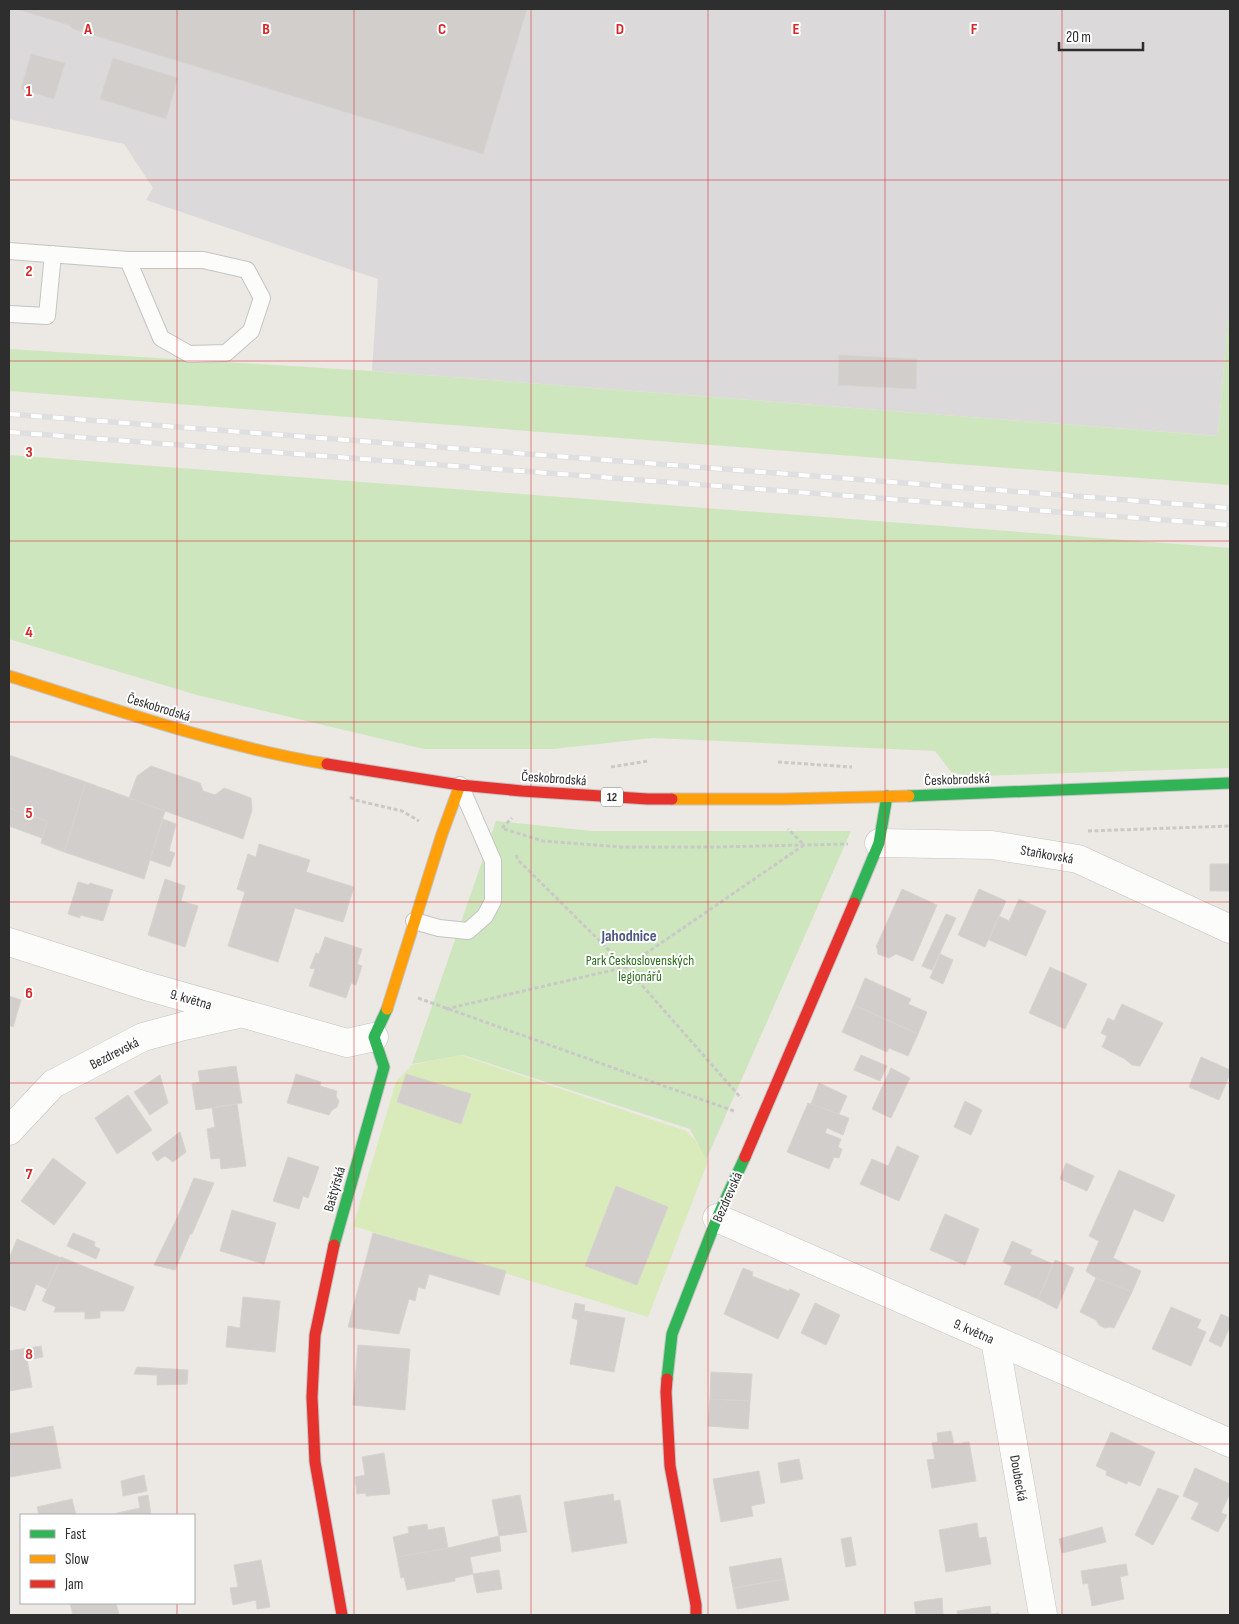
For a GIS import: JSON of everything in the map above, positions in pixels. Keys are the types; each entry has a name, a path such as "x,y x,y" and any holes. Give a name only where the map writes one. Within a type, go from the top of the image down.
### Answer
{"street":[{"name":"Českobrodská","path":"9,676 188,732 291,758 460,785 648,799 887,796 1230,783"},
{"path":"374,1037 394,989 442,834 460,785"},
{"name":"Bezdrevská","path":"696,1615 696,1605 670,1466 666,1392 672,1334 717,1218 761,1121 879,843 887,796"},
{"name":"Staňkovská","path":"879,843 992,845 1078,859 1230,929"},
{"name":"9. května","path":"9,942 146,986 346,1043 374,1037"},
{"path":"143,1037 152,1022 157,1003 146,986"},
{"name":"Bezdrevská","path":"9,1131 53,1084 143,1037 240,1013"},
{"name":"Baštýřská","path":"342,1615 315,1462 312,1397 314,1352 315,1334 335,1240 384,1067 374,1037"},
{"name":"9. května","path":"717,1218 1230,1444"},
{"name":"Doubecká","path":"995,1340 1043,1615"}],"lane":[{"path":"9,251 128,260 203,260 247,270 262,298 251,331 226,353 189,354 161,338 128,260"},
{"path":"9,314 47,316 53,254"},
{"path":"414,921 439,928 468,931 485,916 493,901 493,861 483,834 460,785"}],"path":[{"path":"347,795 355,800 402,811 442,834"},
{"path":"1088,832 1230,826"},
{"path":"506,836 501,828 543,841 621,847 879,843"},
{"path":"788,829 804,845"},
{"path":"446,1009 626,967 804,845"},
{"path":"514,852 518,860 626,967 761,1121"},
{"path":"394,989 761,1121"}],"shaded area":[{"path":"9,9 1230,9 1230,317 1228,317 1218,436 372,371 378,279 146,200 153,188 124,144 9,119"}],"green space":[{"path":"1228,317 1230,317 1230,485 9,391 9,349 372,371 1218,436"},
{"path":"9,455 1230,548 1230,768 976,776 952,773 935,751 653,738 553,749 424,749 197,695 9,639"},
{"name":"Park Československých legionářů","path":"496,821 592,831 851,831 706,1160 690,1129 463,1055 412,1064"},
{"path":"460,1055 686,1131 695,1140 708,1161 648,1317 505,1273 505,1271 353,1226 396,1082 412,1065"}],"building":[{"path":"16,9 527,9 483,154 73,29 69,25"},
{"path":"31,54 65,63 54,99 21,89"},
{"path":"113,58 178,78 166,119 100,99"},
{"path":"839,355 917,359 916,389 838,385"},
{"path":"9,755 86,782 64,852 41,843 47,821 9,808"},
{"path":"151,766 200,783 203,791 215,795 224,788 251,798 252,810 243,839 129,798 137,776"},
{"path":"86,782 165,811 144,879 64,852"},
{"path":"9,808 47,821 42,838 9,826"},
{"path":"163,819 176,824 169,851 175,853 170,867 150,860"},
{"path":"259,844 310,860 306,872 354,887 343,922 295,908 278,962 228,946 245,892 237,889 248,854 256,857"},
{"path":"1210,864 1230,864 1230,891 1210,891"},
{"path":"165,879 185,886 181,901 198,906 185,947 148,935"},
{"path":"78,882 89,885 90,883 113,890 103,921 80,915 80,918 68,914"},
{"path":"902,889 937,905 913,961 896,954 889,958 878,954 876,947"},
{"path":"979,889 1006,901 985,947 958,935"},
{"path":"1019,899 1046,911 1026,956 989,940 999,916 1009,921"},
{"path":"946,914 956,918 932,970 922,966"},
{"path":"325,937 362,949 357,964 362,966 356,985 351,983 346,998 309,986 315,969 310,968 316,953 319,954"},
{"path":"940,954 953,960 943,984 930,978"},
{"path":"1050,967 1087,984 1065,1029 1029,1013"},
{"path":"865,978 911,999 908,1004 927,1012 918,1034 854,1005"},
{"path":"9,996 21,1000 13,1027 9,1025"},
{"path":"1122,1004 1163,1023 1140,1066 1132,1065 1125,1059 1102,1047 1107,1036 1101,1033 1108,1018 1114,1021"},
{"path":"854,1005 918,1034 908,1056 889,1048 887,1052 842,1032"},
{"path":"861,1055 887,1066 880,1081 854,1070"},
{"path":"1201,1057 1230,1070 1219,1100 1189,1087"},
{"path":"236,1066 242,1103 196,1110 192,1084 200,1082 198,1071"},
{"path":"891,1068 910,1078 891,1118 872,1109"},
{"path":"296,1074 321,1082 320,1086 337,1091 336,1096 339,1101 337,1107 329,1115 287,1103"},
{"path":"406,1074 471,1094 461,1124 397,1102"},
{"path":"160,1075 168,1103 150,1115 134,1092"},
{"path":"819,1083 847,1096 839,1114 811,1104"},
{"path":"128,1095 152,1130 117,1154 95,1118"},
{"path":"965,1101 982,1110 971,1135 954,1127"},
{"path":"808,1103 849,1118 843,1135 827,1128 825,1133 841,1139 838,1147 842,1149 839,1158 834,1157 829,1169 787,1152"},
{"path":"237,1104 246,1166 221,1169 220,1158 211,1159 207,1129 215,1127 212,1108"},
{"path":"180,1132 186,1152 173,1162 165,1156 157,1161 152,1153"},
{"path":"897,1146 919,1156 899,1201 860,1184 872,1159 888,1166"},
{"path":"288,1157 319,1167 308,1198 303,1196 299,1209 273,1201"},
{"path":"53,1158 86,1183 54,1225 21,1201"},
{"path":"1066,1163 1094,1176 1087,1191 1060,1179"},
{"path":"1119,1170 1175,1195 1163,1222 1134,1209 1113,1258 1141,1271 1132,1292 1096,1278 1086,1271 1099,1241 1089,1236"},
{"path":"194,1178 214,1183 192,1234 190,1234 175,1270 154,1265 179,1214"},
{"path":"616,1186 668,1207 637,1285 585,1266"},
{"path":"232,1210 276,1223 264,1264 220,1251"},
{"path":"945,1214 979,1229 965,1265 930,1250"},
{"path":"73,1233 95,1242 94,1246 100,1249 96,1259 67,1246"},
{"path":"373,1233 506,1271 499,1295 429,1274 425,1289 418,1287 415,1301 409,1299 399,1334 348,1327"},
{"path":"17,1239 61,1258 47,1289 36,1284 25,1311 9,1305 9,1259"},
{"path":"1012,1241 1032,1250 1030,1254 1053,1264 1038,1299 1004,1284 1012,1266 1003,1262"},
{"path":"61,1257 134,1287 124,1311 100,1311 100,1318 85,1319 85,1312 54,1312 56,1307 42,1301"},
{"path":"1055,1260 1074,1268 1057,1309 1038,1299"},
{"path":"743,1268 753,1272 752,1276 800,1294 778,1339 724,1314"},
{"path":"1096,1278 1132,1292 1114,1328 1105,1328 1099,1325 1096,1320 1080,1312"},
{"path":"243,1297 280,1301 275,1352 226,1347 228,1326 240,1328"},
{"path":"575,1303 585,1305 584,1311 625,1318 614,1372 570,1364 578,1320 572,1318"},
{"path":"815,1303 840,1315 826,1345 801,1333"},
{"path":"1171,1307 1201,1320 1197,1328 1206,1332 1191,1366 1152,1349"},
{"path":"1221,1314 1230,1318 1230,1326 1221,1347 1209,1341"},
{"path":"358,1345 410,1349 405,1410 353,1405"},
{"path":"41,1346 43,1357 27,1360 32,1387 9,1391 9,1351"},
{"path":"137,1367 188,1370 187,1384 157,1385 157,1375 134,1374"},
{"path":"711,1372 752,1374 750,1401 710,1399"},
{"path":"710,1399 750,1401 748,1429 708,1426"},
{"path":"53,1426 61,1468 10,1477 9,1434"},
{"path":"951,1431 954,1444 969,1442 976,1481 932,1488 927,1460 935,1459 932,1443 938,1442 937,1433"},
{"path":"1111,1432 1155,1452 1140,1486 1128,1481 1127,1484 1106,1475 1107,1471 1096,1466"},
{"path":"384,1453 390,1494 366,1496 366,1493 357,1494 355,1477 365,1475 362,1457"},
{"path":"799,1459 803,1479 781,1483 778,1463"},
{"path":"1195,1468 1230,1484 1230,1493 1221,1513 1227,1515 1218,1532 1191,1519 1199,1503 1183,1496"},
{"path":"759,1471 765,1503 751,1506 753,1516 721,1522 713,1479"},
{"path":"144,1475 147,1491 123,1496 121,1481"},
{"path":"1158,1488 1179,1496 1153,1545 1135,1535"},
{"path":"613,1494 614,1501 620,1500 627,1543 572,1552 564,1502"},
{"path":"148,1495 151,1514 117,1514 140,1508 138,1497"},
{"path":"520,1495 527,1532 499,1536 492,1500"},
{"path":"72,1499 76,1514 39,1514 37,1507"},
{"path":"977,1523 979,1538 986,1537 991,1564 946,1572 939,1530"},
{"path":"427,1524 428,1530 444,1527 448,1548 397,1557 393,1537 409,1533 408,1527"},
{"path":"1102,1527 1106,1542 1062,1553 1059,1539"},
{"path":"499,1536 501,1551 470,1557 473,1574 455,1578 455,1581 407,1590 404,1577 401,1578 397,1557"},
{"path":"851,1537 856,1565 846,1567 841,1539"},
{"path":"781,1558 785,1579 733,1588 729,1567"},
{"path":"261,1560 270,1607 257,1609 256,1600 233,1605 230,1588 238,1587 234,1565"},
{"path":"1126,1564 1128,1575 1120,1577 1124,1599 1092,1606 1088,1583 1083,1584 1081,1571"},
{"path":"499,1570 502,1589 477,1593 473,1574"},
{"path":"785,1579 789,1600 737,1609 733,1588"},
{"path":"942,1598 943,1615 916,1615 914,1602"},
{"path":"70,1604 116,1604 119,1615 73,1615"},
{"path":"990,1606 991,1614 999,1613 999,1615 958,1615 957,1611"}],"railway":[{"path":"9,414 1230,508"},
{"path":"9,432 1230,525"}],"traffic: fast":[{"path":"909,796 1230,783"},
{"path":"854,903 879,843 887,796"},
{"path":"334,1245 384,1067 374,1037 387,1009"},
{"path":"667,1379 672,1334 717,1218 745,1157"}],"traffic: slow":[{"path":"9,676 127,714 207,737 327,764"},
{"path":"387,1009 442,834 460,785"},
{"path":"672,799 909,796"}],"traffic: jam":[{"path":"327,764 460,785 522,791 672,799"},
{"path":"745,1157 854,903"},
{"path":"334,1245 315,1335 312,1397 315,1462 342,1615"},
{"path":"667,1379 670,1466 696,1605 696,1615"}],"district":[{"name":"Jahodnice","path":"629,935"}]}
